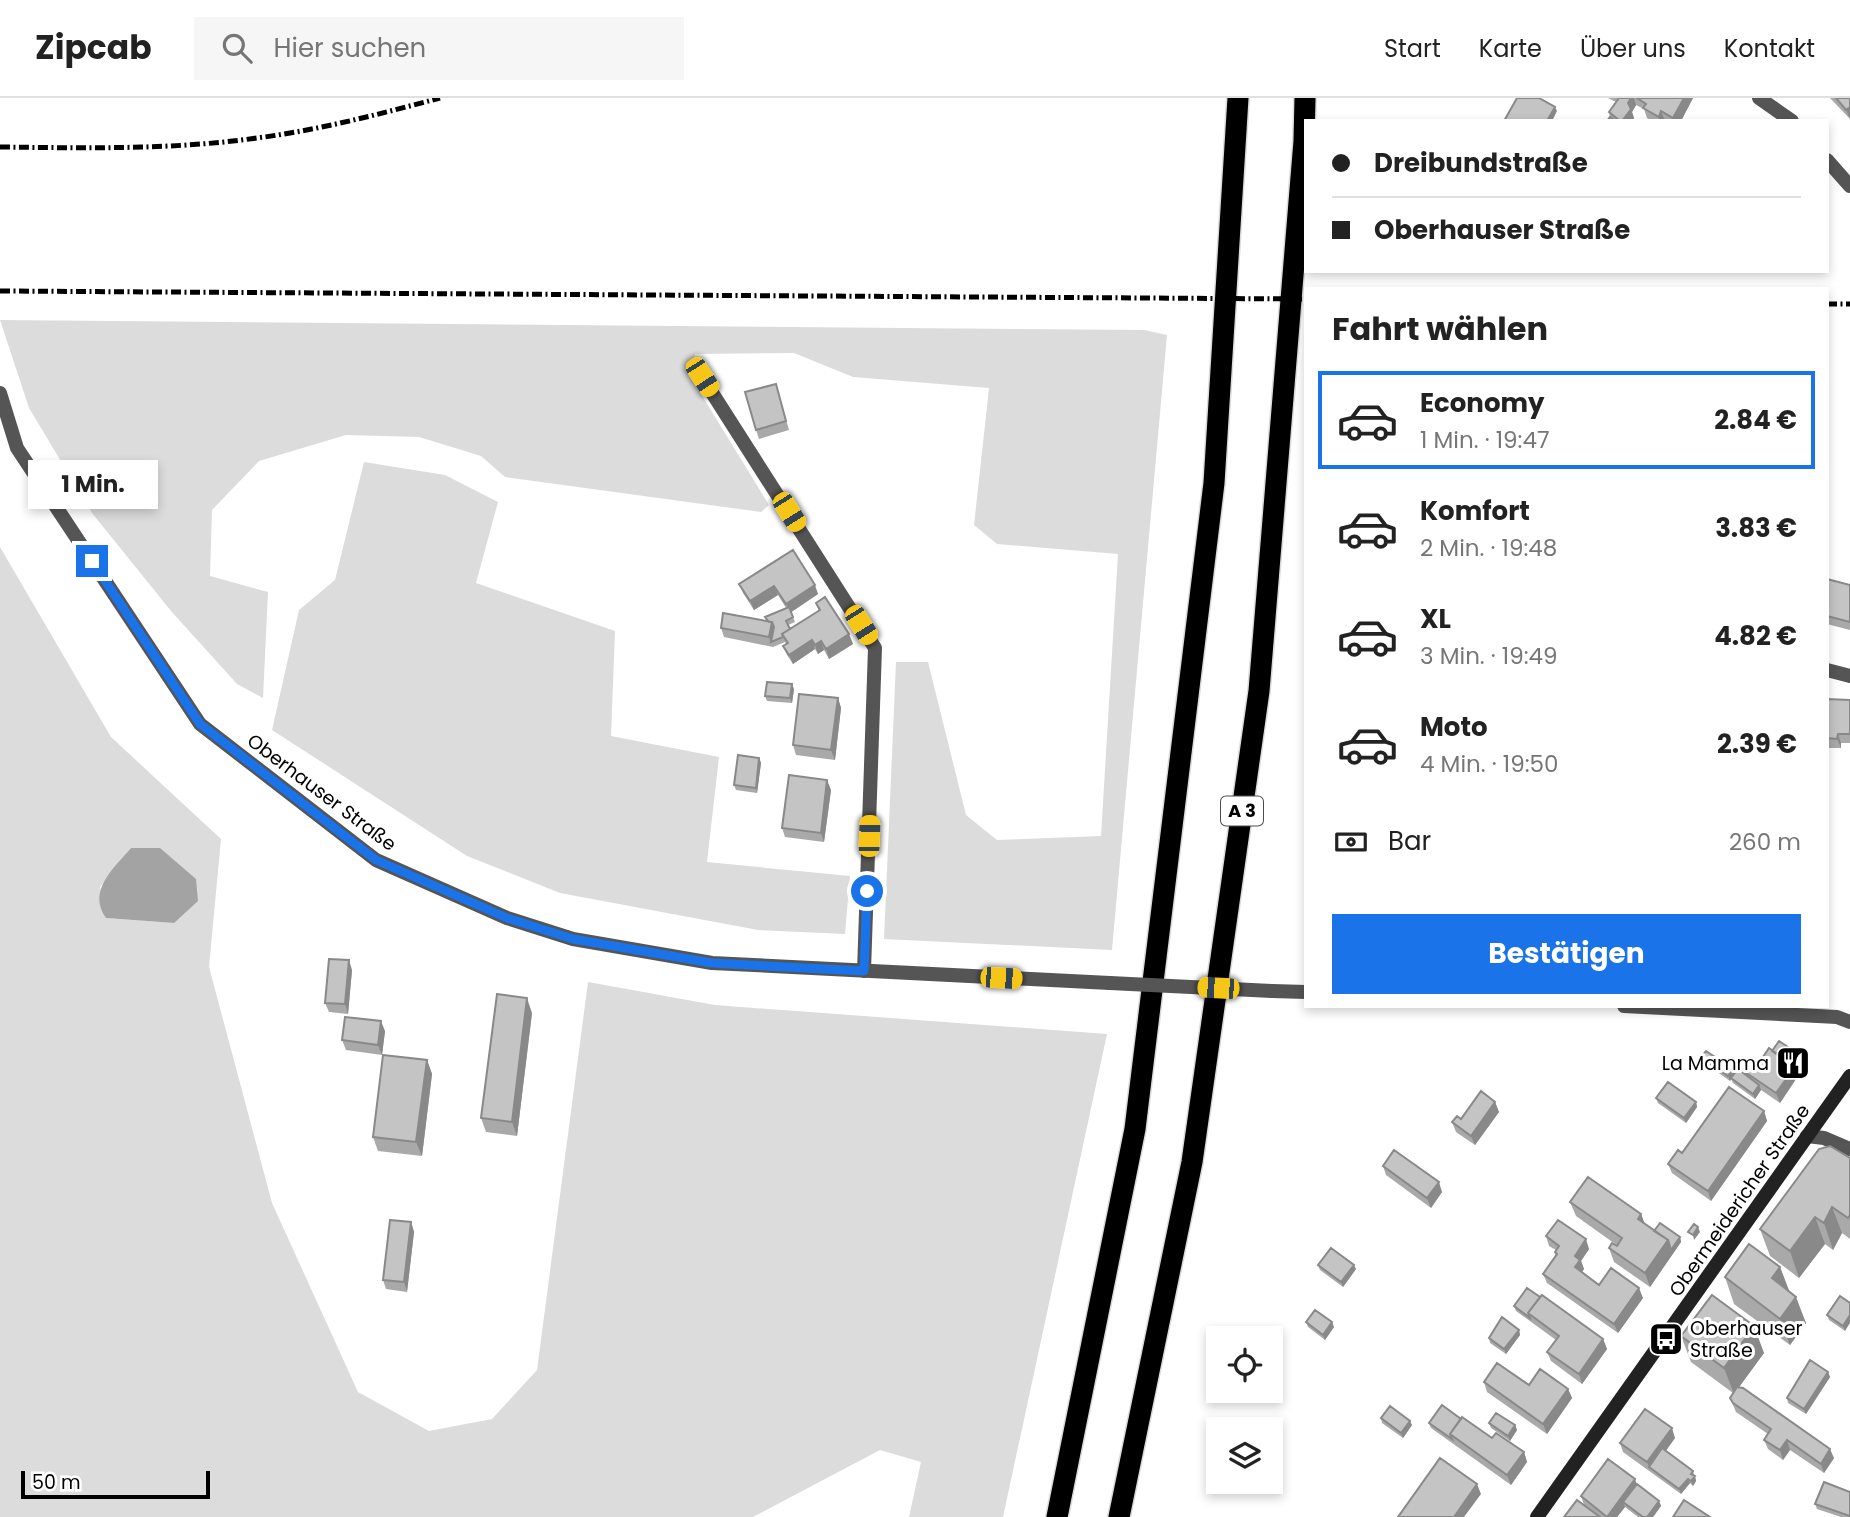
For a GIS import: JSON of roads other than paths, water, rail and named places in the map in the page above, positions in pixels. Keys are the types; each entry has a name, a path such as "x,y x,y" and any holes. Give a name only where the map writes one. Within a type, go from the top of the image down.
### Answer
{"highway":[{"path":"1057,1517 1135,1129 1214,483 1238,98"},
{"name":"A 3","path":"1304,119 1305,98"},
{"name":"A 3","path":"1119,1517 1192,1162 1259,691 1304,121"}],"main road":[{"name":"Obermeidericher Straße","path":"1537,1517 1850,1076"}],"street":[{"path":"1759,98 1789,119"},
{"path":"1829,162 1850,186"},
{"path":"702,377 875,648 864,971"},
{"name":"Oberhauser Straße","path":"0,393 17,448 200,724 376,860 507,918 573,939 712,963 1304,992"},
{"path":"1829,671 1850,676"},
{"path":"1663,1008 1837,1017 1850,1022"},
{"path":"1807,1136 1824,1138 1850,1149"}],"railway":[{"path":"0,147 128,147 225,142 326,126 440,98"},
{"path":"0,291 1304,299"},
{"path":"1829,304 1850,304"}],"place":[{"name":"La Mamma","path":"1793,1063"},
{"name":"Oberhauser Straße","path":"1666,1339"}]}
